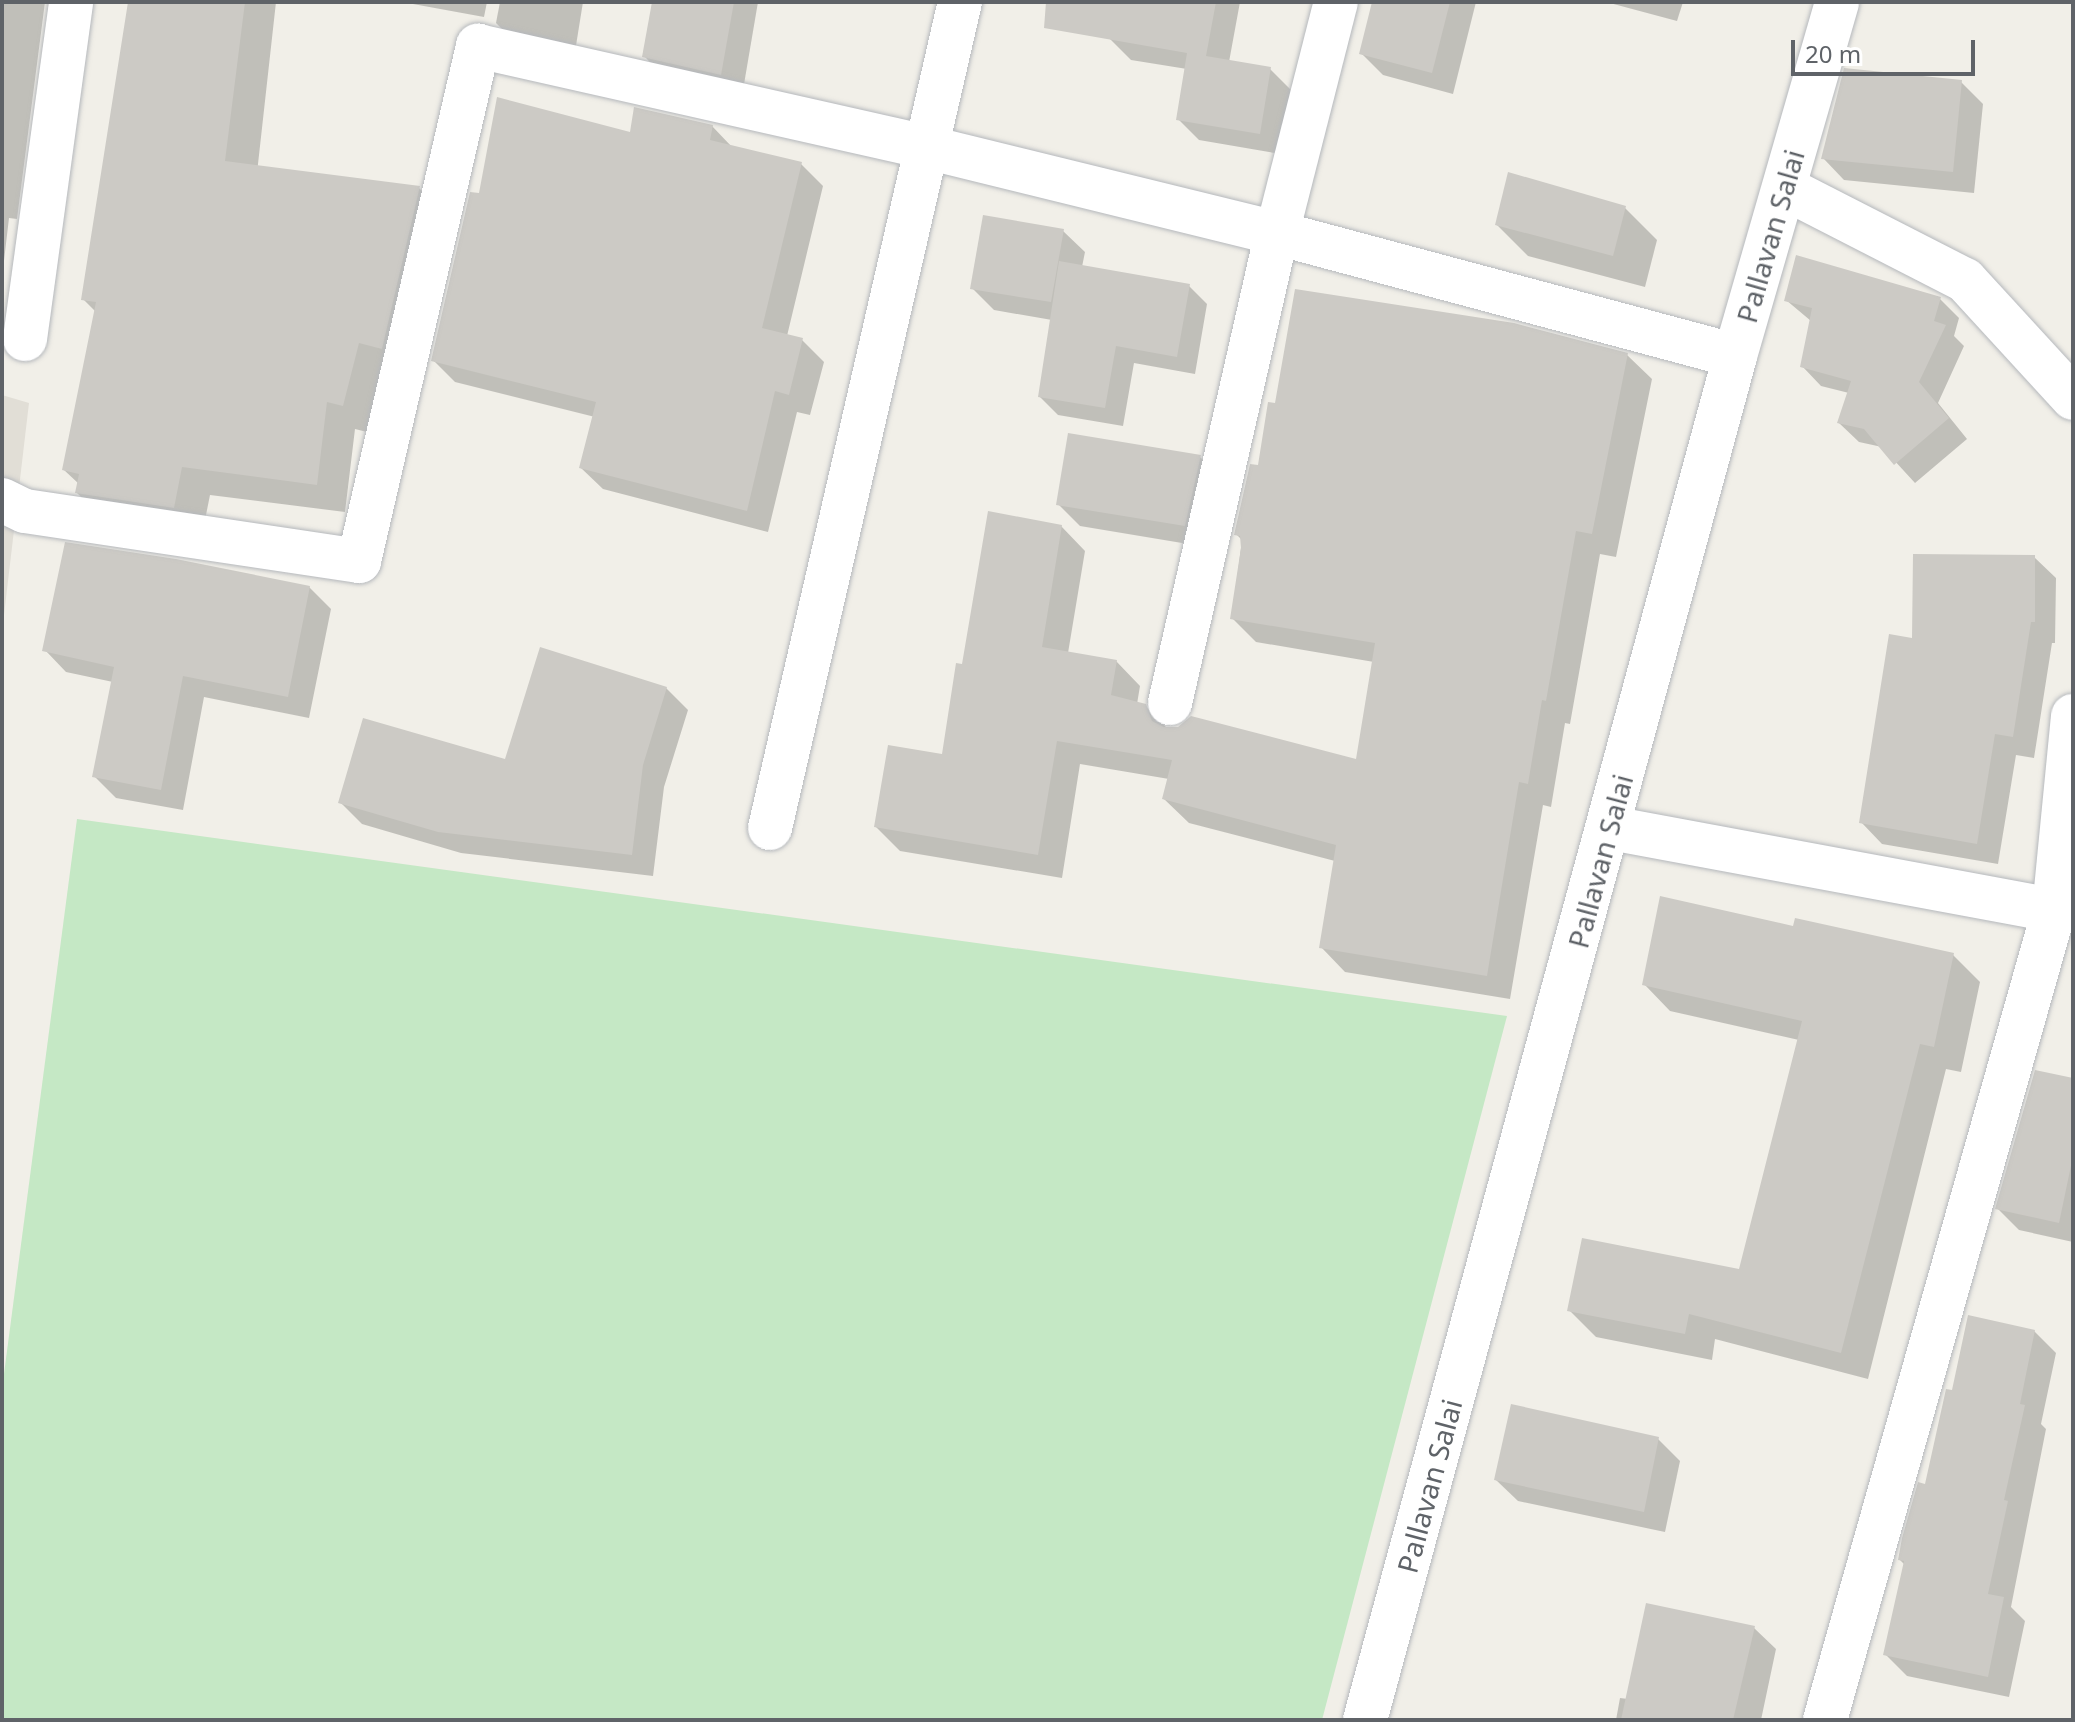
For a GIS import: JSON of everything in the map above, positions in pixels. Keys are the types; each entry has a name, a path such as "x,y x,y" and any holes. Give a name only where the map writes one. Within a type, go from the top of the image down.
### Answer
{"street":[{"path":"25,339 71,2"},
{"path":"770,828 960,2"},
{"path":"1170,703 1277,233 1336,2"},
{"name":"Pallavan Salai","path":"1365,1720 1610,828 1735,356 1837,2"},
{"path":"2,500 25,511 359,561 478,46 926,147 1277,233 1735,356"},
{"path":"1785,188 1965,280 2073,398"},
{"path":"1825,1720 2054,910 2073,716"},
{"path":"1610,828 2054,910"}],"shaded area":[{"path":"2,395 29,403 2,632"}],"green space":[{"path":"77,819 1507,1016 1322,1720 2,1720 2,1389"}],"building":[{"path":"128,2 245,2 225,161 420,186 382,349 359,343 343,406 327,402 317,485 182,467 174,508 75,493 79,474 62,470 96,302 81,300"},
{"path":"652,2 734,2 721,75 642,57"},
{"path":"1046,2 1216,2 1206,56 1271,67 1260,134 1176,120 1187,53 1044,28"},
{"path":"1372,2 1450,2 1432,73 1359,54"},
{"path":"1844,68 1962,80 1953,172 1821,159"},
{"path":"497,97 630,132 634,107 713,125 710,140 802,162 762,328 803,338 789,395 775,391 747,511 579,468 596,402 431,361 470,192 479,193"},
{"path":"1508,172 1626,206 1613,256 1495,225"},
{"path":"983,215 1064,229 1051,302 970,289"},
{"path":"1796,255 1941,297 1934,321 1946,325 1919,382 1949,418 1894,465 1864,429 1837,423 1851,381 1800,367 1812,308 1784,301"},
{"path":"1059,261 1190,284 1177,357 1116,346 1105,408 1038,397"},
{"path":"1295,289 1514,323 1628,353 1592,534 1576,531 1528,784 1519,782 1487,976 1319,948 1336,845 1162,799 1172,760 1057,741 1038,855 874,827 888,745 942,754 956,663 962,664 988,511 1062,525 1042,647 1117,660 1111,695 1146,704 1152,721 1164,727 1178,727 1191,716 1356,759 1375,643 1230,619 1241,548 1240,536 1234,535 1250,464 1258,465 1268,402 1275,403"},
{"path":"1068,433 1201,455 1185,526 1056,505"},
{"path":"65,542 176,559 310,586 288,697 183,676 161,790 92,777 114,667 42,651"},
{"path":"1913,554 2035,555 2035,622 2031,622 2013,737 1995,734 1977,844 1859,823 1889,634 1912,638"},
{"path":"540,647 667,687 643,765 632,855 438,832 338,803 363,718 505,759"},
{"path":"1660,896 1793,926 1795,918 1954,953 1934,1047 1920,1044 1841,1353 1689,1314 1685,1334 1567,1311 1582,1238 1739,1269 1802,1021 1642,985"},
{"path":"2035,1070 2073,1078 2073,1156 2059,1223 1995,1209"},
{"path":"1968,1315 2035,1330 2020,1404 2025,1405 2004,1500 2008,1501 1988,1594 2004,1597 1988,1677 1883,1655 1904,1561 1898,1560 1902,1538 1918,1482 1925,1484 1946,1389 1952,1390"},
{"path":"1511,1404 1659,1437 1644,1512 1494,1480"},
{"path":"1646,1603 1755,1626 1733,1720 1621,1720"}]}
